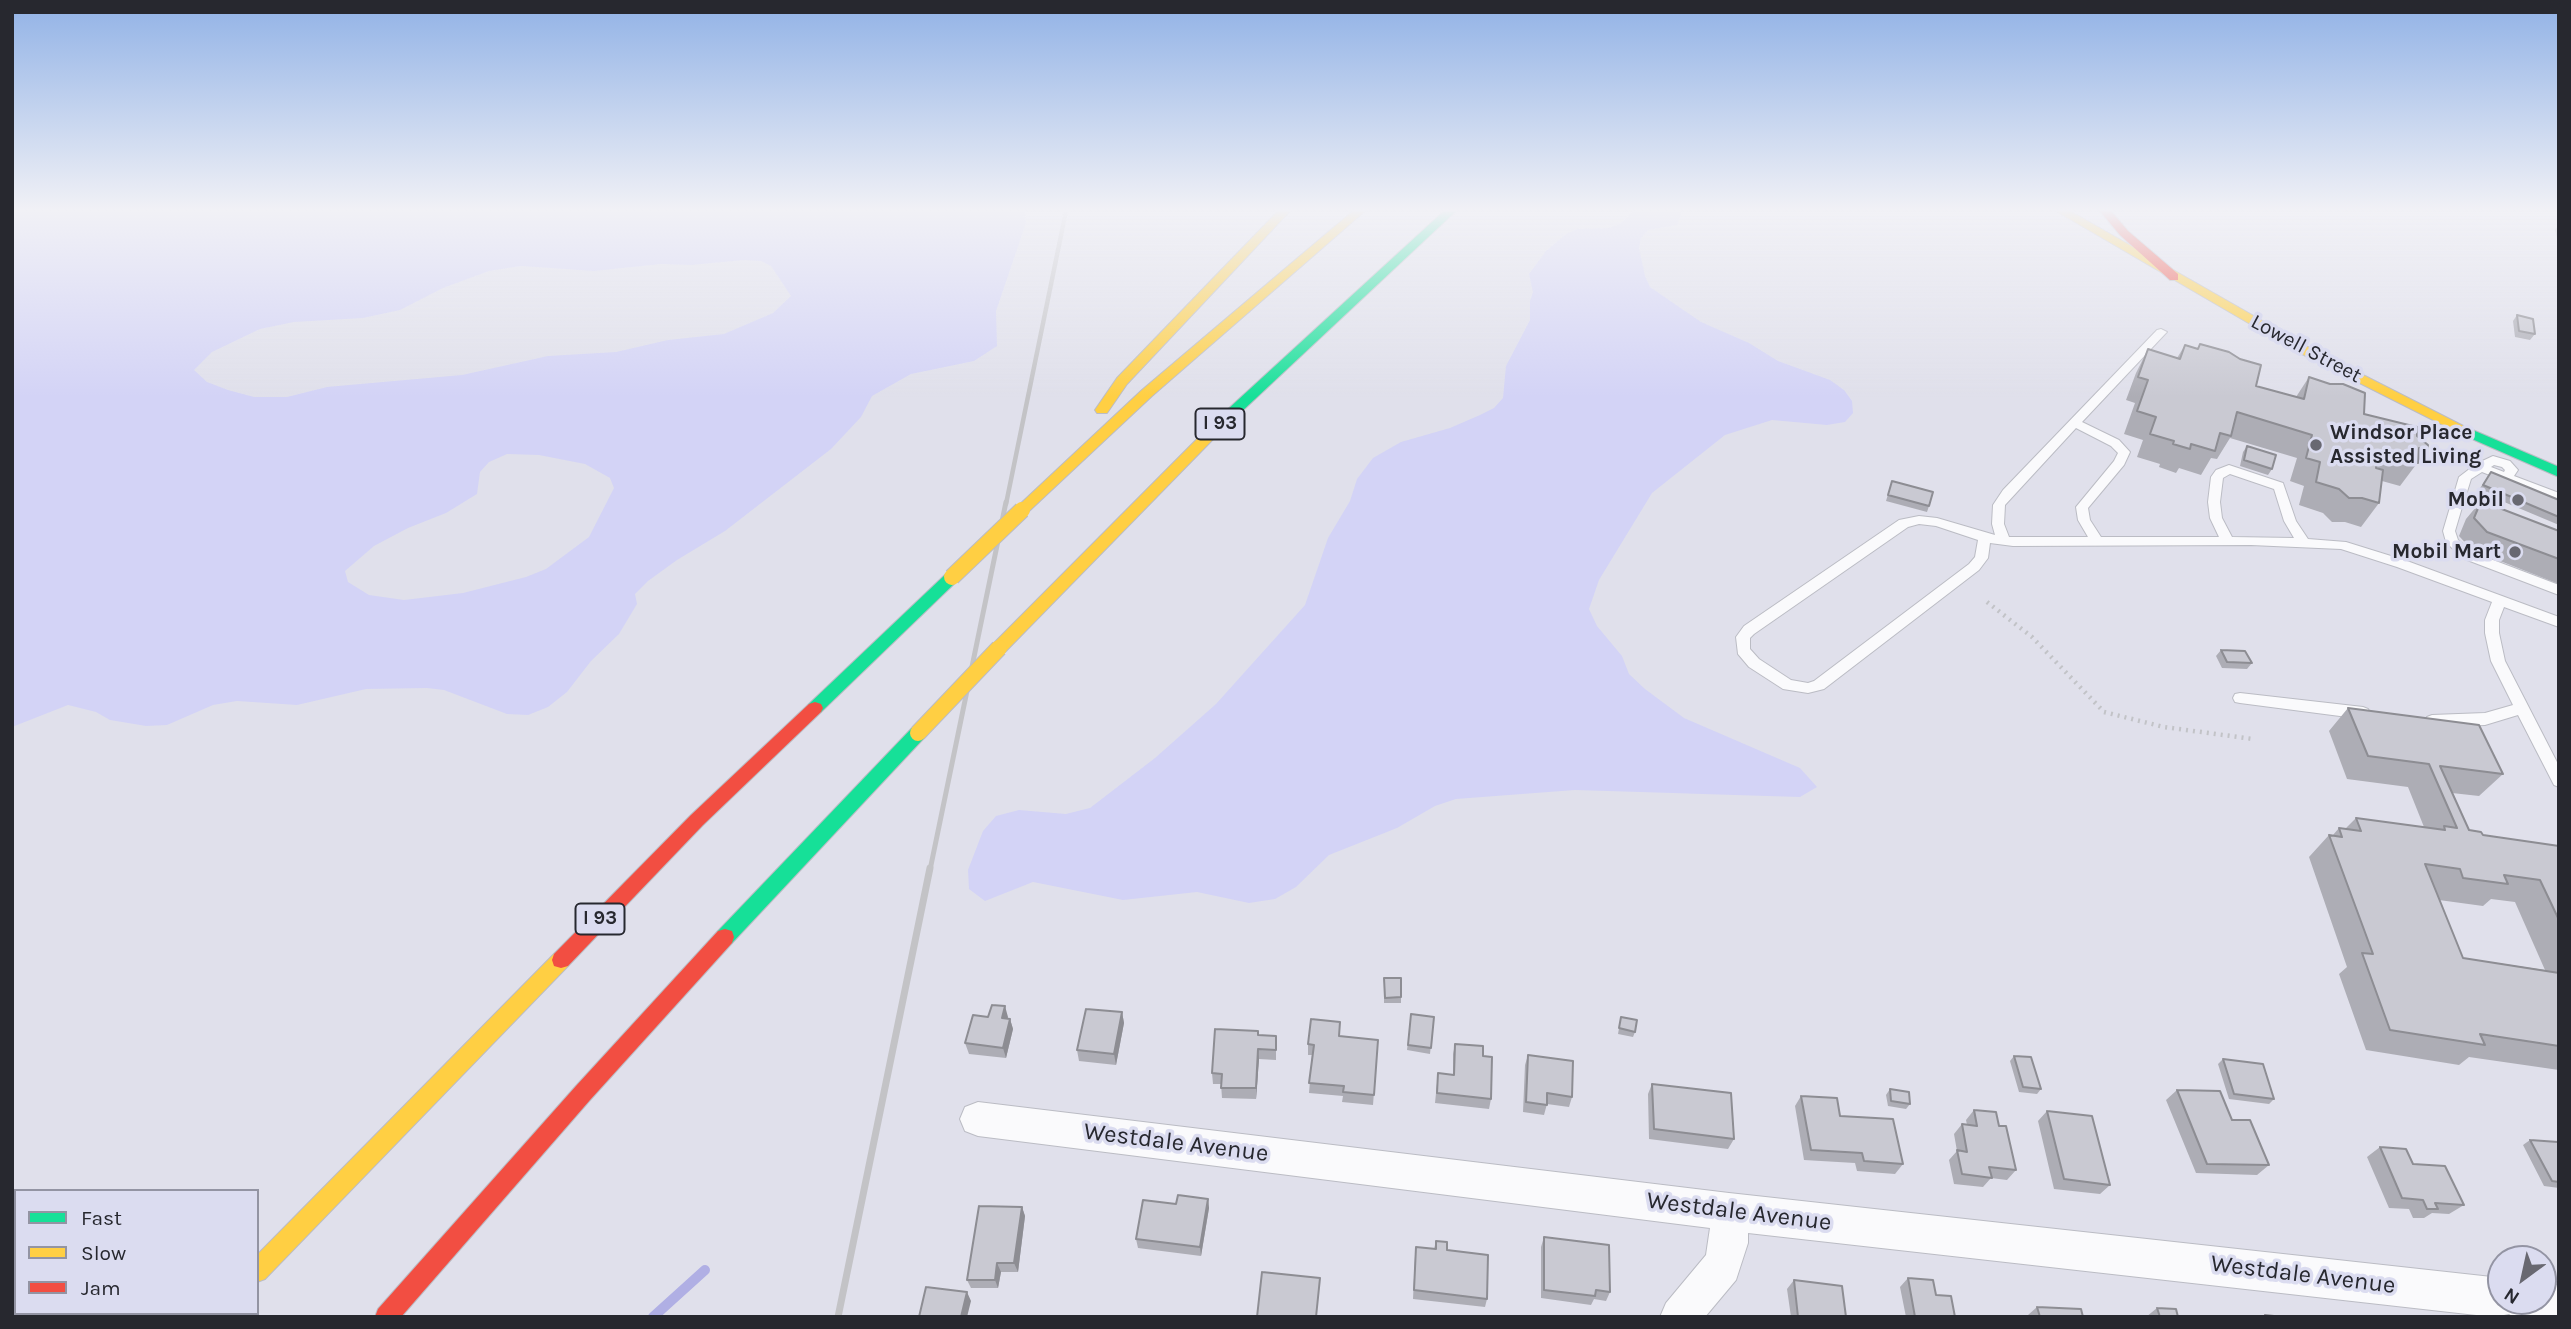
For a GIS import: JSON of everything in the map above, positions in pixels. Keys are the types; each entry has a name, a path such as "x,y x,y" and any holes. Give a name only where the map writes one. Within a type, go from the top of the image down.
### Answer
{"main road":[{"path":"1055,477 1122,382 1226,273"},
{"name":"I 93","path":"259,1269 697,820 1055,477 1287,273"},
{"name":"I 93","path":"386,1317 646,1024 999,648 1219,425 1384,273"},
{"name":"Lowell Street","path":"2167,273 2510,465 2555,470"},
{"path":"2169,273 2174,277"}],"street":[{"name":"Westdale Avenue","path":"978,1119 1729,1212 2487,1296"},
{"path":"1680,1317 1722,1266 1729,1243 1729,1212"}],"lane":[{"path":"2004,541 1998,524 1999,505 2007,493 2161,332"},
{"path":"2074,423 2115,443 2124,452 2120,462 2082,507 2084,520 2097,542"},
{"path":"2559,498 2510,465 2480,467 2465,477 2449,531 2457,549 2467,555 2559,590"},
{"path":"2228,541 2216,518 2214,502 2217,477 2220,472 2229,469 2279,486 2290,521 2303,542"},
{"path":"2459,497 2508,517"},
{"path":"1985,538 1981,558 1975,567 1818,685 1801,688 1788,685 1754,663 1743,650 1742,641 1749,630 1904,523 1930,521 2004,541 2303,542 2361,550 2559,622"},
{"path":"2499,601 2492,620 2493,644 2520,709 2559,781"},
{"path":"2240,698 2373,714"},
{"path":"2411,718 2463,722 2520,709"}],"path":[{"path":"1987,603 2032,637 2095,705 2107,714 2164,727 2253,739"}],"shaded area":[{"path":"12,273 484,273 443,288 400,310 363,318 294,322 260,329 212,352 194,370 207,382 228,390 254,397 287,397 327,387 462,375 548,356 616,352 668,340 724,334 773,313 791,296 776,273 1009,273 996,311 997,346 974,361 911,374 872,396 861,417 831,449 725,531 648,581 635,594 637,604 619,634 591,661 567,692 548,707 528,715 507,714 444,690 366,689 297,705 237,701 213,705 167,725 146,726 110,720 96,712 68,705 12,727","holes":["507,454 539,455 585,464 610,478 614,488 589,537 546,569 526,577 463,593 404,600 369,595 348,582 345,571 374,546 408,528 446,513 477,494 480,472 489,462"]},
{"path":"1644,273 1650,287 1701,322 1749,343 1778,361 1830,380 1844,390 1852,401 1853,413 1845,422 1827,425 1772,420 1725,435 1652,493 1599,580 1589,609 1597,626 1622,656 1629,674 1645,689 1684,718 1800,768 1817,787 1800,797 1575,790 1456,799 1435,806 1397,828 1329,855 1296,887 1275,899 1249,903 1197,892 1123,900 1033,882 985,901 969,889 968,870 983,831 996,816 1019,810 1066,814 1090,808 1155,758 1216,704 1305,605 1328,538 1350,501 1357,479 1373,458 1401,442 1450,428 1494,408 1503,398 1506,366 1530,320 1533,292 1529,274"}],"building":[{"path":"2517,315 2533,319 2535,334 2519,331"},
{"path":"2200,344 2261,365 2256,386 2304,399 2309,377 2330,384 2343,384 2365,393 2364,414 2417,427 2417,436 2428,445 2427,450 2419,448 2418,463 2395,456 2394,463 2378,458 2376,468 2383,470 2379,503 2362,498 2349,498 2339,489 2316,482 2320,462 2306,458 2312,435 2237,412 2231,436 2220,433 2215,451 2191,444 2190,449 2150,434 2156,417 2137,411 2148,380 2138,377 2148,349 2180,359 2185,345 2198,349"},
{"path":"2247,446 2276,455 2272,469 2244,460"},
{"path":"2491,472 2559,500 2559,517 2483,485"},
{"path":"1892,481 1933,492 1929,506 1888,495"},
{"path":"2481,501 2559,531 2559,559 2487,532 2474,518"},
{"path":"2221,650 2245,651 2252,663 2227,662"},
{"path":"2348,708 2479,725 2503,774 2440,766 2469,830 2481,832 2483,835 2559,846 2559,920 2540,880 2504,875 2508,884 2463,878 2460,869 2425,864 2463,958 2559,973 2559,1046 2480,1034 2485,1045 2390,1030 2362,953 2373,954 2329,835 2342,837 2339,828 2361,831 2356,818 2445,830 2444,826 2457,828 2429,764 2368,756"},
{"path":"1384,978 1401,978 1401,997 1385,998"},
{"path":"992,1005 1005,1006 1002,1018 1010,1019 1003,1048 965,1043 973,1015 988,1017"},
{"path":"1086,1009 1122,1012 1114,1054 1077,1050"},
{"path":"1411,1014 1434,1017 1431,1048 1408,1045"},
{"path":"1621,1017 1637,1020 1635,1032 1619,1028"},
{"path":"1311,1019 1340,1022 1339,1036 1378,1040 1374,1095 1343,1092 1344,1086 1309,1083 1314,1045 1308,1044"},
{"path":"1215,1029 1258,1031 1258,1035 1276,1036 1276,1050 1258,1049 1256,1088 1221,1088 1222,1074 1212,1073"},
{"path":"1455,1044 1483,1046 1483,1056 1492,1057 1491,1099 1437,1093 1438,1073 1454,1075"},
{"path":"1528,1055 1573,1061 1572,1097 1547,1093 1547,1105 1526,1102"},
{"path":"2014,1056 2031,1057 2041,1089 2023,1087"},
{"path":"2223,1059 2263,1064 2274,1099 2234,1094"},
{"path":"1652,1084 1731,1093 1734,1139 1654,1129"},
{"path":"1890,1089 1909,1092 1910,1104 1891,1101"},
{"path":"2177,1090 2220,1091 2232,1120 2250,1120 2269,1165 2207,1164"},
{"path":"1801,1096 1837,1098 1840,1116 1893,1119 1903,1164 1864,1161 1862,1153 1811,1150"},
{"path":"1974,1110 1996,1112 1999,1126 2006,1126 2016,1170 1989,1167 1992,1178 1962,1174 1957,1150 1967,1152 1962,1124 1977,1126"},
{"path":"2047,1111 2092,1116 2110,1185 2064,1179"},
{"path":"2530,1140 2558,1142 2559,1182 2552,1181"},
{"path":"2380,1147 2406,1149 2413,1164 2445,1166 2464,1205 2435,1203 2438,1209 2427,1209 2423,1200 2402,1198"},
{"path":"1178,1195 1208,1199 1200,1247 1136,1239 1143,1200 1176,1204"},
{"path":"979,1206 1022,1207 1014,1263 997,1263 995,1280 967,1280"},
{"path":"1544,1237 1609,1245 1610,1292 1596,1290 1595,1296 1544,1290"},
{"path":"1436,1241 1447,1242 1447,1250 1488,1255 1487,1299 1414,1290 1416,1247 1436,1249"},
{"path":"1262,1272 1320,1278 1316,1317 1257,1317"},
{"path":"1908,1278 1933,1280 1936,1295 1951,1296 1955,1317 1915,1317"},
{"path":"1794,1280 1842,1286 1846,1317 1798,1317"},
{"path":"926,1287 967,1292 961,1317 919,1317"},
{"path":"2037,1307 2081,1309 2083,1317 2040,1317"},
{"path":"2157,1308 2176,1309 2178,1317 2160,1317"}],"waterway":[{"path":"653,1317 705,1270"}],"railway":[{"path":"1006,504 1053,273"},
{"path":"930,870 1006,502"},
{"path":"838,1317 930,868"}],"traffic: fast":[{"path":"1219,425 1384,273"},
{"path":"2468,432 2559,473"},
{"path":"815,708 952,577"},
{"path":"725,937 918,733"}],"traffic: slow":[{"path":"1102,410 1122,381 1226,273"},
{"path":"1022,510 1147,393 1287,273"},
{"path":"2169,273 2304,350 2468,432"},
{"path":"999,648 1219,425"},
{"path":"952,577 1022,510"},
{"path":"918,733 999,648"},
{"path":"259,1269 561,960"}],"traffic: jam":[{"path":"2169,273 2174,277"},
{"path":"561,960 697,820 815,708"},
{"path":"386,1317 583,1093 725,937"}],"place":[{"name":"Windsor Place Assisted Living","path":"2316,445"},
{"name":"Mobil","path":"2518,500"},
{"name":"Mobil Mart","path":"2515,552"}]}
